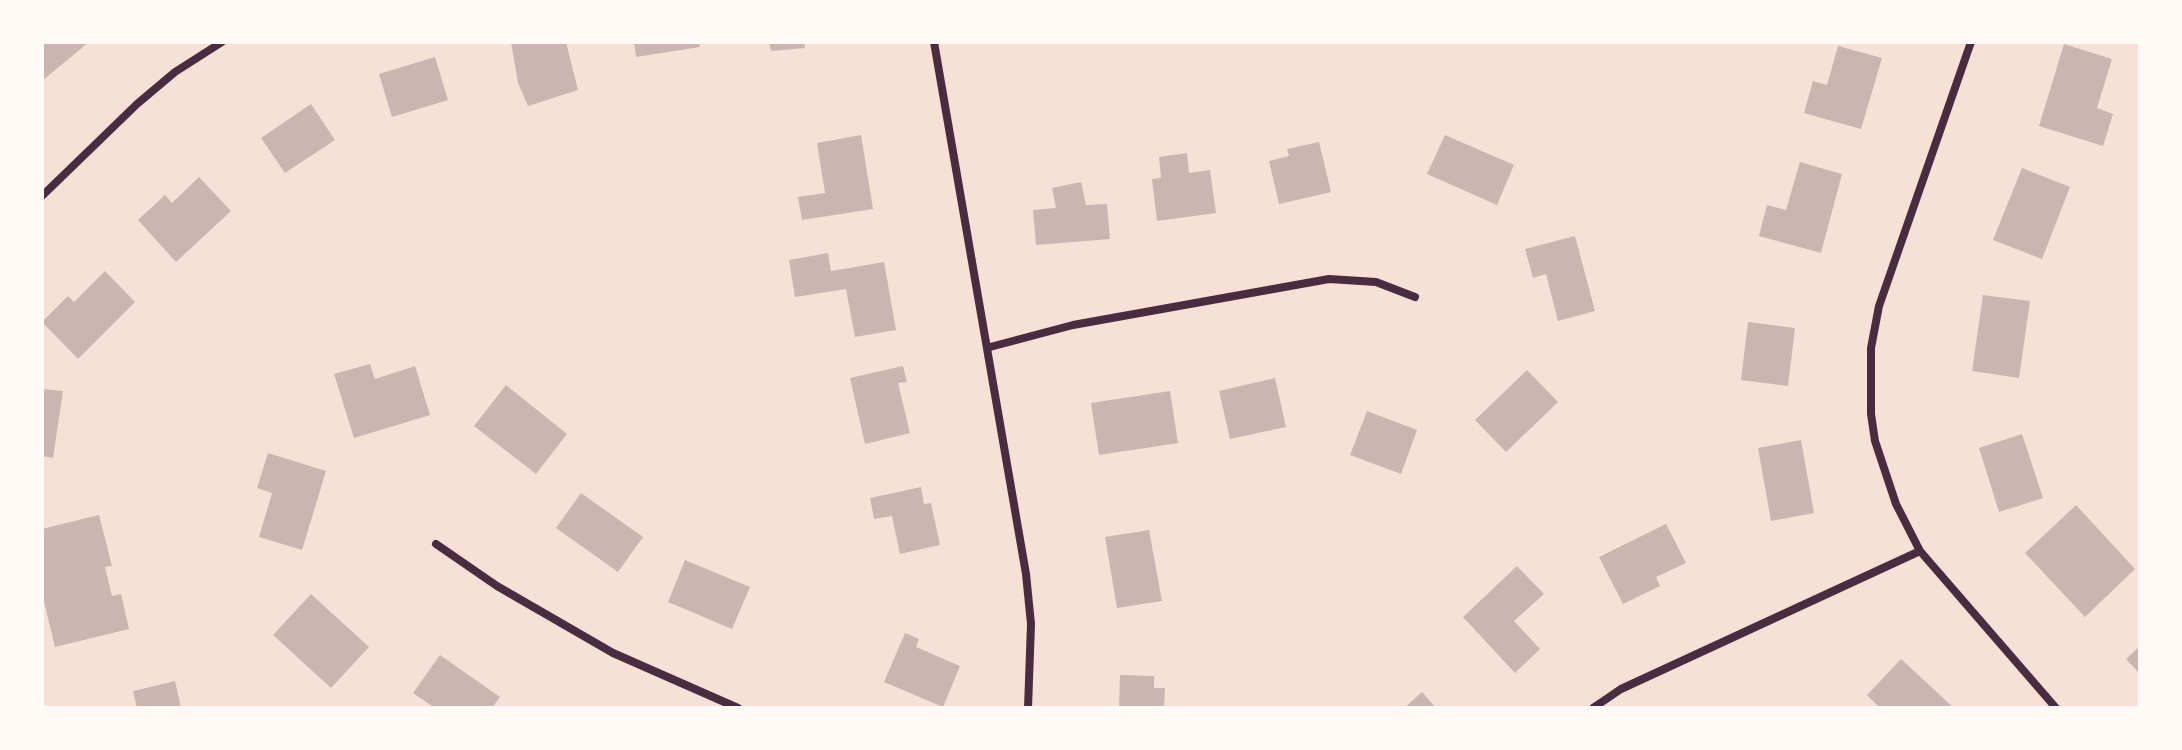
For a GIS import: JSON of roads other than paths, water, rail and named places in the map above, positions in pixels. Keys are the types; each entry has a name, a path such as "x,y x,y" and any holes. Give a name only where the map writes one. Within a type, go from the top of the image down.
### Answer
{"street":[{"path":"42,196 137,104 175,72 222,42"},
{"path":"934,42 990,347 1026,574 1031,624 1028,708"},
{"path":"1971,42 1885,285 1871,348 1870,394 1875,441 1896,504 1920,551 2056,708"},
{"path":"990,347 1073,325 1329,279 1376,282 1415,297"},
{"path":"436,544 497,586 613,653 738,708"},
{"path":"1593,708 1621,689 1920,551"}]}
